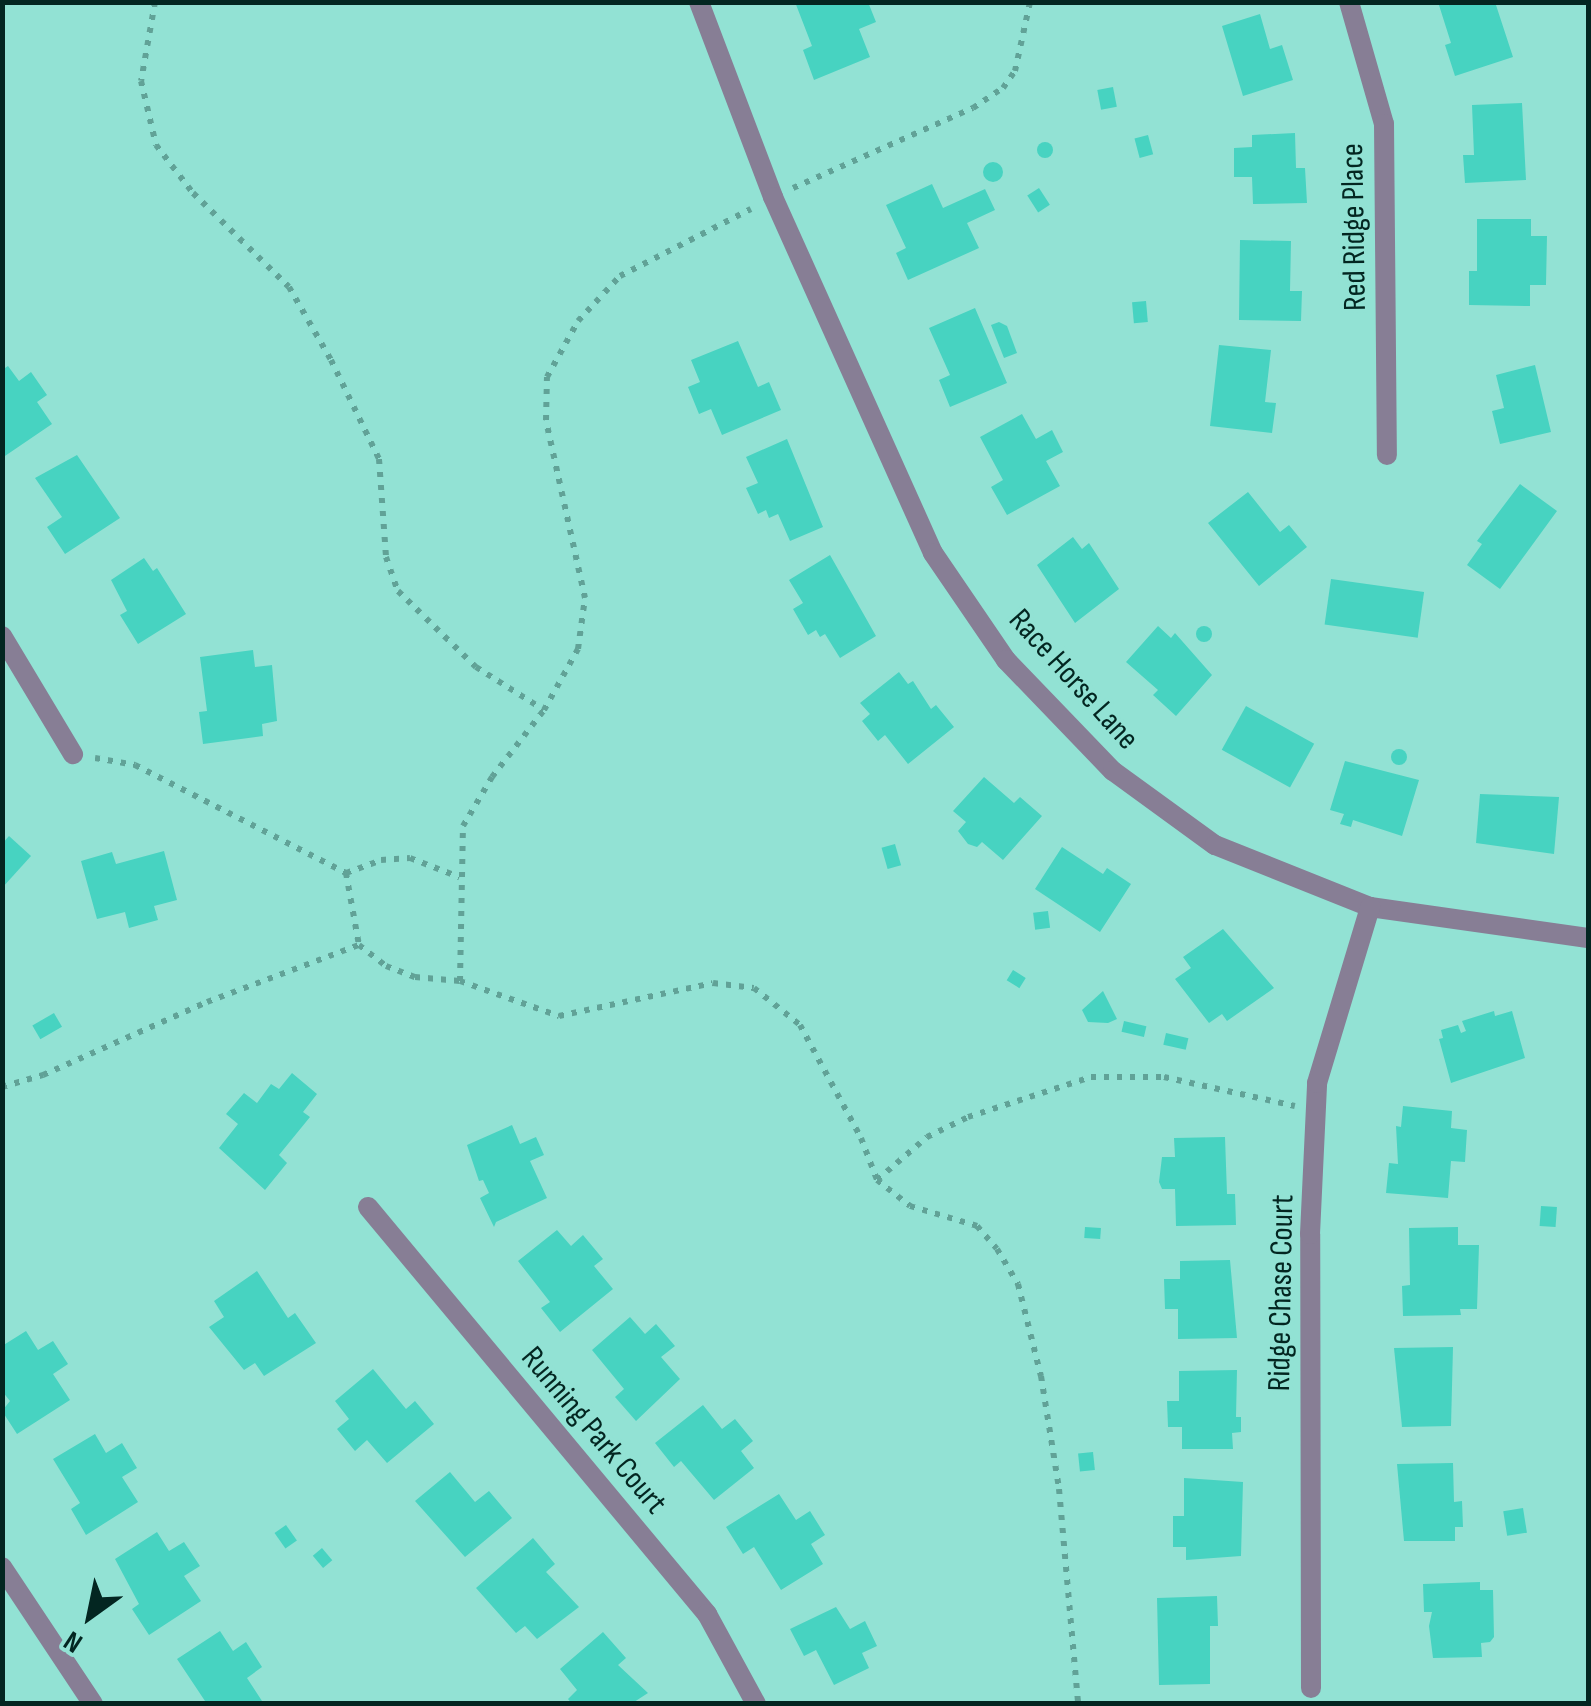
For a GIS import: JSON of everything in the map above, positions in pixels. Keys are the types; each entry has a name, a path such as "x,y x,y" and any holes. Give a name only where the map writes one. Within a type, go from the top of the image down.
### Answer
{"street":[{"name":"Race Horse Lane","path":"698,2 774,197 932,553 1006,660 1113,771 1215,846 1370,907 1588,938"},
{"name":"Red Ridge Place","path":"1349,2 1384,124 1386,455"},
{"path":"2,636 73,754"},
{"name":"Ridge Chase Court","path":"1311,1688 1310,1234 1317,1083 1370,907"},
{"name":"Running Park Court","path":"368,1208 706,1614 756,1704"},
{"path":"2,1568 92,1704"}],"path":[{"path":"155,2 141,81 156,145 192,193 289,287 332,360 379,459 386,558 398,591 476,668 544,710"},
{"path":"460,981 459,877 463,826 492,777 544,710 578,649 585,598 546,420 547,377 578,321 620,276 774,197 973,108 1003,88 1015,70 1030,2"},
{"path":"73,754 135,765 346,873 381,860 410,858 459,877"},
{"path":"346,873 359,945 386,966 414,976 460,981 559,1016 713,982 754,988 800,1025 861,1138 877,1180 910,1206 977,1226 1018,1284 1041,1376 1059,1489 1078,1704"},
{"path":"2,1087 43,1075 207,1002 359,945"},
{"path":"877,1180 927,1137 968,1116 1091,1078 1164,1078 1316,1109"}],"building":[{"path":"795,2 868,2 876,22 859,29 870,57 814,80 803,50 812,46"},
{"path":"1438,2 1495,2 1513,57 1455,76 1445,45 1451,43"},
{"path":"1260,14 1270,49 1282,45 1293,80 1243,96 1222,26"},
{"path":"1113,87 1117,107 1101,110 1097,90"},
{"path":"1522,103 1526,180 1465,183 1463,155 1474,155 1472,105"},
{"path":"1295,133 1296,168 1305,168 1307,203 1253,204 1252,177 1234,177 1234,148 1252,147 1252,135"},
{"path":"1148,135 1153,154 1140,158 1134,139"},
{"path":"1045,142 1053,150 1045,158 1037,150"},
{"path":"993,162 1003,172 993,182 983,172"},
{"path":"932,184 943,208 985,189 995,210 967,223 979,248 908,280 896,253 906,248 886,205"},
{"path":"1039,188 1050,205 1038,212 1027,196"},
{"path":"1477,219 1531,219 1531,236 1547,236 1546,285 1530,285 1530,306 1469,305 1469,271 1477,271"},
{"path":"1240,240 1291,241 1290,291 1302,291 1301,321 1239,320"},
{"path":"1146,301 1148,322 1134,323 1132,302"},
{"path":"975,308 1007,383 950,407 939,380 950,375 929,328"},
{"path":"999,322 1007,326 1017,353 1004,358 991,325"},
{"path":"738,341 758,387 769,382 781,410 722,435 711,409 699,414 688,387 700,382 691,360"},
{"path":"1219,345 1271,350 1265,402 1276,403 1272,433 1210,426"},
{"path":"1535,365 1551,432 1500,444 1492,411 1504,408 1496,375"},
{"path":"8,366 19,381 31,372 47,395 37,402 52,424 2,458 2,370"},
{"path":"1022,414 1036,439 1052,430 1063,452 1046,461 1060,486 1007,515 991,487 1003,480 980,437"},
{"path":"787,439 823,527 790,541 778,514 769,518 766,510 758,514 746,488 758,483 746,457"},
{"path":"77,455 120,518 65,554 47,527 62,517 35,478"},
{"path":"1520,484 1557,511 1500,589 1467,565 1482,544 1477,541"},
{"path":"1248,492 1280,532 1289,525 1307,547 1259,586 1208,523"},
{"path":"1073,537 1082,549 1089,543 1119,589 1075,623 1037,565"},
{"path":"830,555 876,636 840,658 825,634 820,637 816,630 808,635 793,609 803,603 789,580"},
{"path":"144,558 153,571 157,568 186,614 138,644 120,615 127,611 111,580"},
{"path":"1331,579 1424,592 1418,638 1325,625"},
{"path":"1158,626 1171,638 1175,633 1212,675 1176,716 1153,695 1158,690 1126,662"},
{"path":"1204,626 1212,634 1204,642 1196,634"},
{"path":"253,650 255,667 272,665 277,721 262,724 263,736 203,744 199,712 207,711 200,657"},
{"path":"899,672 908,684 913,681 931,709 936,705 954,727 908,764 885,735 878,741 862,721 870,714 860,703"},
{"path":"1246,706 1314,744 1290,788 1222,750"},
{"path":"1399,749 1407,757 1399,765 1391,757"},
{"path":"1345,761 1419,780 1402,836 1353,820 1351,827 1340,824 1344,814 1330,810"},
{"path":"984,777 1014,803 1020,797 1042,816 1003,860 982,842 977,847 968,844 958,831 966,822 953,811"},
{"path":"1480,794 1559,797 1554,854 1476,843"},
{"path":"9,836 31,856 2,888 2,844"},
{"path":"895,844 901,865 888,869 882,848"},
{"path":"1062,847 1103,874 1107,868 1131,884 1100,932 1035,889"},
{"path":"164,851 177,900 154,906 158,920 129,928 125,912 97,919 81,861 112,852 116,864"},
{"path":"1048,911 1050,928 1035,930 1033,913"},
{"path":"1223,929 1274,988 1227,1021 1222,1014 1209,1023 1175,979 1191,968 1183,957"},
{"path":"1013,970 1026,978 1019,988 1007,980"},
{"path":"1103,991 1117,1019 1108,1023 1088,1022 1082,1010"},
{"path":"1494,1011 1495,1016 1512,1011 1525,1058 1451,1083 1439,1039 1443,1038 1441,1030 1458,1025 1461,1033 1466,1031 1462,1021"},
{"path":"54,1013 62,1027 40,1039 32,1026"},
{"path":"1124,1021 1146,1026 1144,1037 1122,1032"},
{"path":"1166,1033 1188,1038 1186,1050 1163,1045"},
{"path":"292,1073 317,1094 303,1112 310,1117 279,1155 287,1163 265,1190 219,1148 238,1124 226,1114 244,1093 257,1103 271,1084 279,1089"},
{"path":"1403,1106 1452,1111 1451,1128 1467,1130 1465,1162 1451,1161 1448,1198 1386,1193 1389,1163 1398,1164 1396,1126 1401,1127"},
{"path":"512,1125 520,1144 536,1137 544,1155 530,1161 547,1198 496,1222 494,1227 480,1198 489,1193 483,1180 479,1181 467,1145"},
{"path":"1225,1137 1227,1194 1235,1194 1236,1225 1176,1226 1175,1189 1162,1189 1159,1182 1162,1157 1175,1157 1174,1138"},
{"path":"1541,1206 1557,1207 1556,1227 1540,1226"},
{"path":"1085,1227 1101,1228 1100,1239 1084,1238"},
{"path":"1458,1227 1458,1245 1479,1245 1477,1309 1460,1309 1461,1315 1403,1316 1402,1286 1410,1285 1409,1228"},
{"path":"557,1230 571,1246 583,1235 603,1259 594,1266 613,1289 560,1332 541,1308 550,1302 518,1261"},
{"path":"1230,1260 1237,1338 1178,1339 1178,1309 1165,1309 1164,1279 1180,1279 1180,1261"},
{"path":"257,1271 288,1318 295,1313 316,1343 264,1376 255,1363 244,1370 209,1327 224,1317 214,1301"},
{"path":"630,1317 645,1334 656,1324 675,1346 661,1357 680,1379 636,1421 615,1397 624,1389 592,1350"},
{"path":"26,1331 38,1350 53,1341 68,1364 53,1374 70,1400 17,1434 2,1411 10,1401 2,1391 2,1346"},
{"path":"1453,1347 1451,1426 1402,1427 1394,1348"},
{"path":"373,1369 406,1409 415,1401 434,1424 387,1463 367,1440 355,1451 337,1429 349,1419 335,1401"},
{"path":"1237,1370 1236,1417 1241,1417 1241,1432 1232,1433 1233,1449 1182,1449 1182,1427 1168,1427 1167,1401 1179,1401 1179,1371"},
{"path":"703,1405 722,1429 735,1419 753,1441 741,1451 754,1468 714,1500 681,1461 674,1467 655,1443"},
{"path":"95,1434 106,1453 122,1443 137,1468 122,1477 138,1502 86,1535 71,1509 80,1503 53,1459"},
{"path":"1093,1452 1095,1470 1080,1471 1078,1454"},
{"path":"1453,1463 1454,1502 1462,1501 1463,1527 1455,1527 1455,1541 1404,1541 1397,1464"},
{"path":"450,1472 475,1502 489,1491 512,1518 465,1557 415,1501"},
{"path":"1184,1478 1243,1482 1241,1556 1186,1560 1186,1547 1173,1547 1173,1516 1184,1516"},
{"path":"779,1494 796,1520 810,1511 825,1535 811,1544 823,1564 781,1590 754,1547 743,1554 726,1527"},
{"path":"1523,1508 1527,1533 1507,1536 1503,1511"},
{"path":"286,1525 297,1541 285,1549 275,1533"},
{"path":"157,1532 169,1551 184,1542 200,1566 184,1576 201,1601 149,1635 132,1609 139,1604 115,1559"},
{"path":"533,1538 555,1564 546,1572 579,1607 537,1639 525,1626 516,1633 476,1588"},
{"path":"322,1548 332,1560 323,1568 313,1556"},
{"path":"1480,1582 1480,1590 1493,1590 1494,1637 1481,1643 1482,1657 1433,1658 1429,1626 1432,1612 1424,1612 1423,1584"},
{"path":"1217,1596 1218,1626 1210,1626 1210,1684 1159,1685 1157,1598"},
{"path":"836,1607 850,1629 865,1621 877,1646 862,1653 869,1668 834,1685 816,1650 804,1656 790,1629"},
{"path":"220,1631 233,1651 246,1642 262,1667 247,1678 262,1701 258,1704 207,1704 177,1659"},
{"path":"603,1632 626,1658 618,1665 648,1693 631,1704 572,1704 568,1699 577,1690 560,1669"}]}
